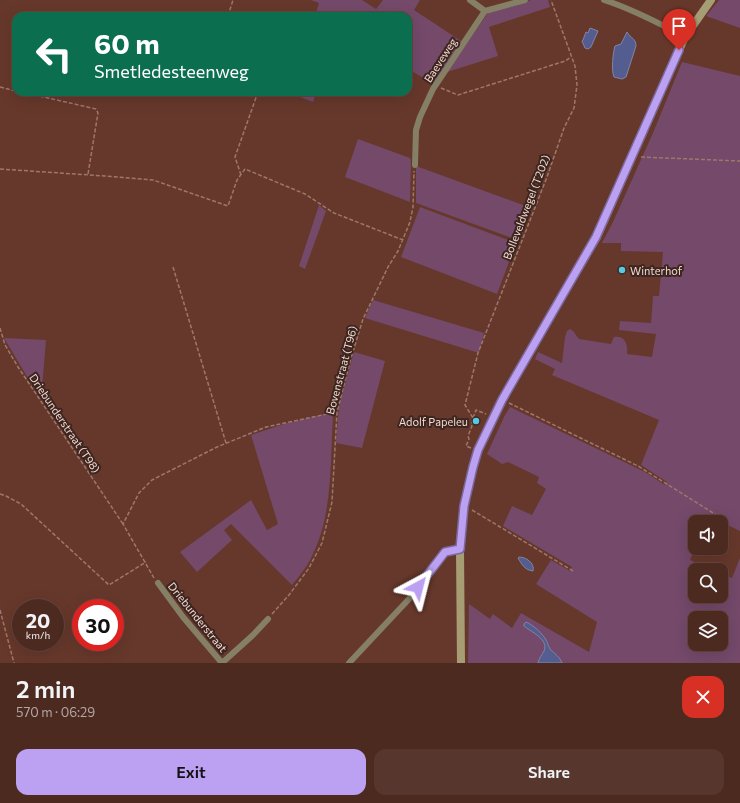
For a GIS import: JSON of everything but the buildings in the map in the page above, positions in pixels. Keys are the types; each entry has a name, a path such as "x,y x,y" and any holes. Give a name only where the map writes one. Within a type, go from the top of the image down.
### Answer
{"street":[{"path":"470,0 485,11 525,0"},
{"path":"604,0 623,7 685,37"},
{"path":"461,663 460,549 464,506 478,450 502,400 596,237 685,37 711,0"},
{"name":"Baeveweg","path":"415,165 416,130 420,117 435,86 485,11"},
{"path":"349,663 409,599 445,552 460,549"},
{"name":"Driebunderstraat","path":"158,583 183,617 222,663"},
{"path":"222,663 268,619"}],"path":[{"path":"229,12 233,0"},
{"name":"Bolleveldwegel (T202)","path":"473,418 465,405 478,353 547,177 564,128 574,108 576,74 551,0"},
{"path":"435,86 458,95 565,61 571,57"},
{"path":"0,87 12,90"},
{"path":"39,96 96,109 98,113 88,174"},
{"path":"241,175 235,157 257,96"},
{"path":"633,156 740,161"},
{"name":"Bovenstraat (T96)","path":"268,619 289,595 309,568 322,543 332,502 337,412 363,319 403,240 410,222 413,207 415,165"},
{"path":"0,168 153,180 228,206 236,180 245,169 305,194 334,213 403,240"},
{"path":"174,267 226,443"},
{"name":"Driebunderstraat (T98)","path":"0,328 1,337 18,367 125,527 146,562"},
{"path":"502,400 638,466 716,515"},
{"path":"478,450 466,446 476,410 493,418"},
{"path":"123,524 139,493 152,480 226,443 266,427 337,412"},
{"path":"0,494 21,504 109,586 146,562 150,572 158,583"},
{"path":"464,506 573,571"},
{"path":"0,610 14,663"}],"shaded area":[{"path":"311,0 362,0 376,9 383,0 420,0 414,10 461,41 434,84 412,71 412,12 316,12 319,3"},
{"path":"531,0 548,0 550,7 489,27 498,56 447,72 488,13"},
{"path":"719,0 740,0 740,28 706,16"},
{"path":"682,62 740,76 740,531 728,525 728,515 688,515 688,555 692,555 690,560 697,563 688,563 688,603 728,603 728,577 732,578 740,558 740,663 468,663 469,604 490,619 493,614 512,628 521,613 589,652 597,622 536,584 551,560 570,571 572,567 503,526 512,506 532,515 546,489 537,483 539,477 508,462 502,464 487,454 510,407 645,472 665,485 667,482 641,465 659,420 552,375 555,369 535,359 538,352 562,363 565,337 567,331 570,329 579,339 611,344 614,337 624,339 627,354 652,357 656,334 619,330 620,321 651,323 653,296 659,296 663,252 621,251 621,243 602,243 653,133"},
{"path":"298,96 315,96 313,102"},
{"path":"358,139 410,158 410,202 345,177"},
{"path":"416,166 531,208 520,241 416,203"},
{"path":"319,205 326,211 305,269 299,266"},
{"path":"420,207 516,243 497,294 401,257"},
{"path":"373,300 484,333 479,353 365,318"},
{"path":"4,338 46,340 41,400"},
{"path":"354,352 385,361 362,448 336,443 339,406"},
{"path":"325,414 331,414 333,418 331,470 324,521 311,558 292,585 231,524 224,530 232,540 197,572 180,552 251,500 267,530 278,524 251,435 284,424"}],"water":[{"path":"590,28 598,31 591,47 588,49 585,48 582,41 586,32 588,33"},
{"path":"627,32 636,43 636,46 626,77 622,79 614,77 613,57 615,46 621,44"},
{"path":"518,558 524,558 533,565 533,571 524,567"},
{"path":"526,622 542,635 547,641 550,649 559,657 562,663 538,663 544,651 544,643 542,639 524,626"}],"place":[{"name":"Winterhof","path":"622,270"},
{"name":"Adolf Papeleu","path":"476,421"}],"route":[{"path":"418,587 445,552 460,549 464,506 478,450 502,400 596,237 679,50"}]}
